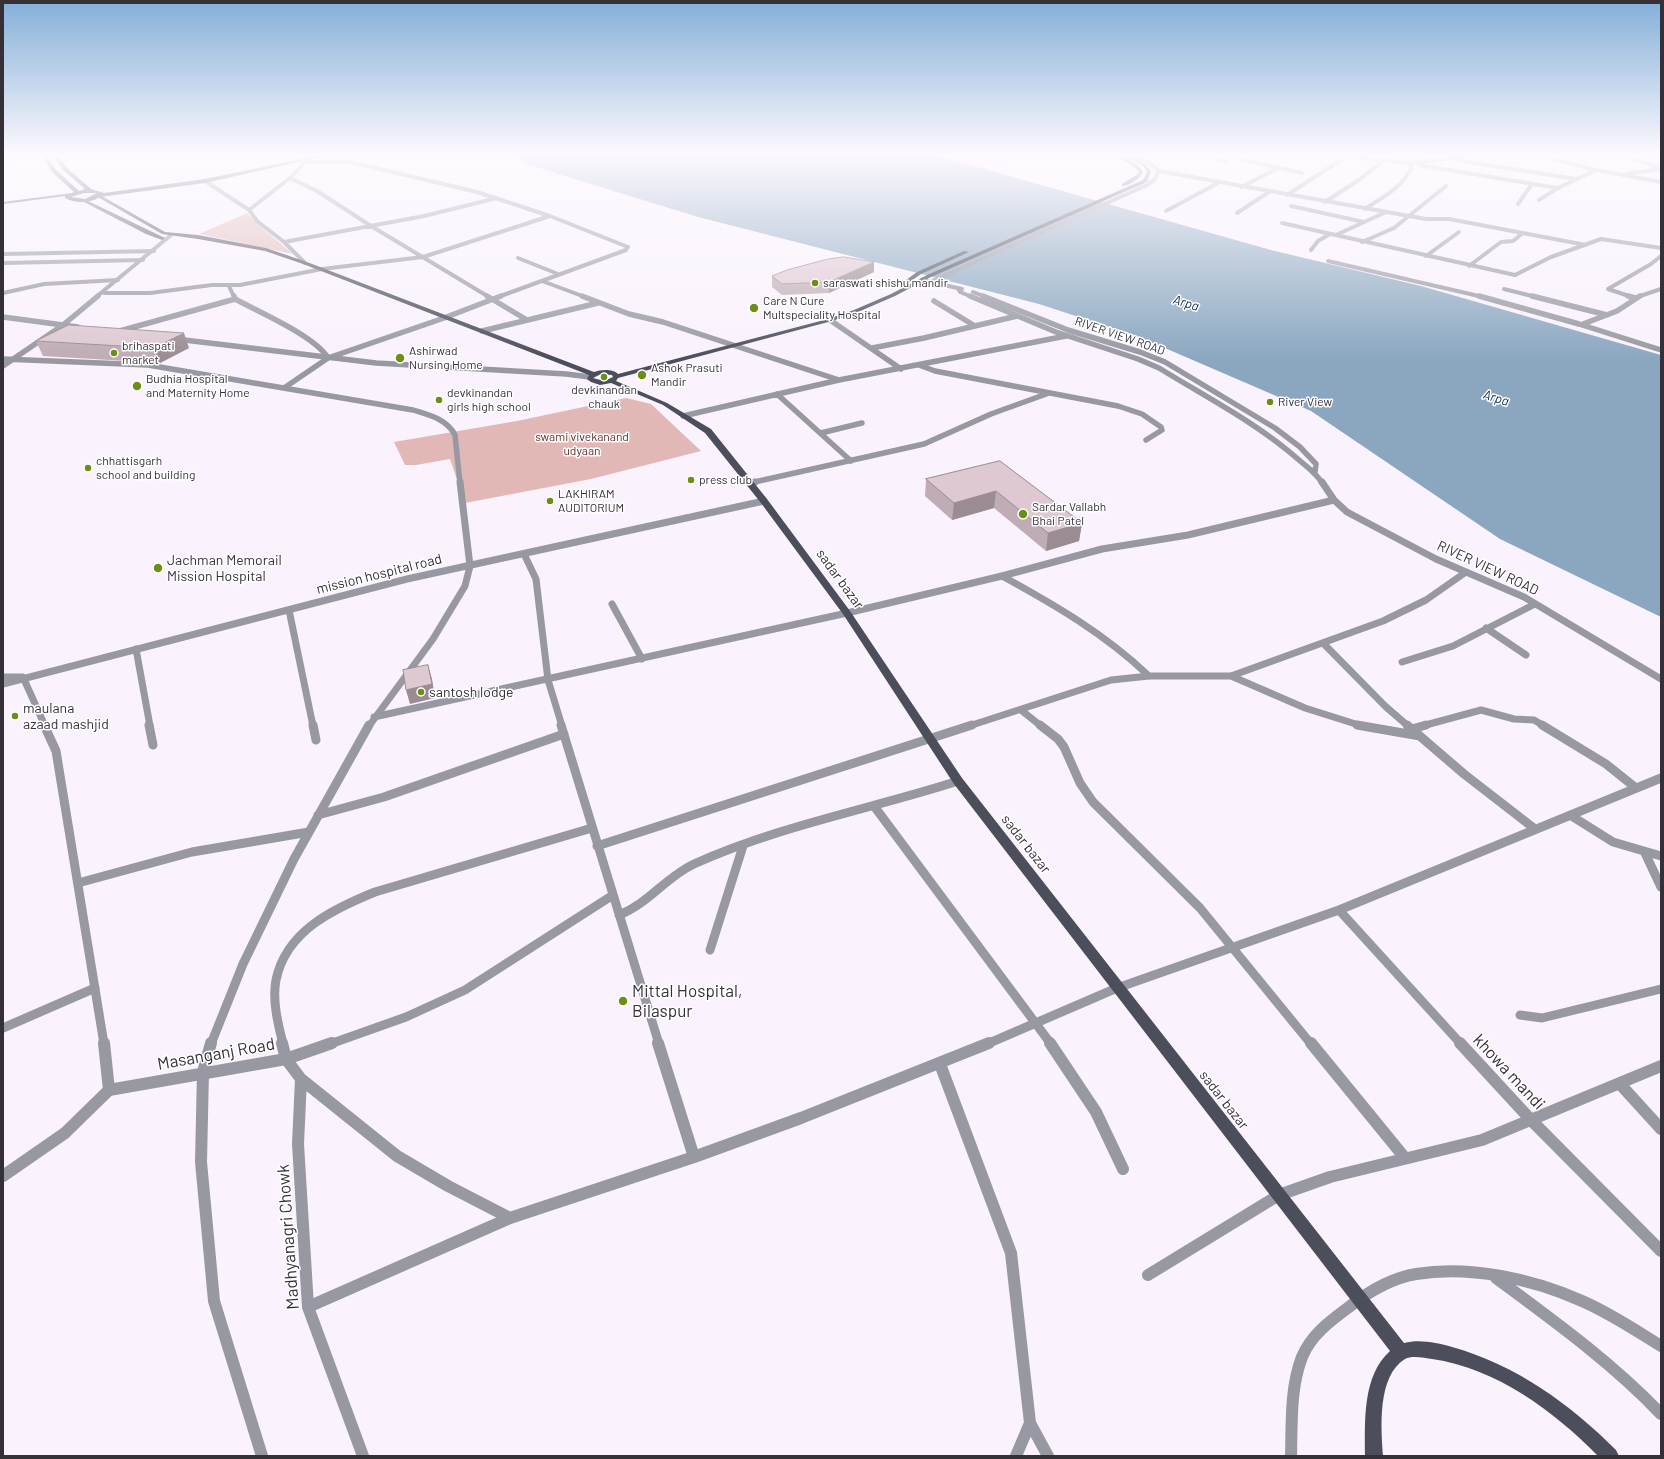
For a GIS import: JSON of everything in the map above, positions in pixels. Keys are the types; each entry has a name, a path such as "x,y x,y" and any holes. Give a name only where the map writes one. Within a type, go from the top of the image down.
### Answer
{"main road":[{"path":"129,223 148,233 166,239 223,244 269,252"},
{"path":"147,223 160,231 171,235 205,238 269,252 305,263 444,318 482,331 591,376 612,377 830,320 866,307 922,280 930,279 1053,223"},
{"path":"1009,234 1035,223"},
{"path":"591,376 592,381 596,382 724,342 794,324 868,302 897,288 919,273 972,249"},
{"name":"sadar bazar","path":"612,377 665,404 708,431 764,501 847,613 958,781 1117,988 1401,1352"},
{"path":"1374,1456 1373,1416 1379,1386 1386,1367 1401,1352 1426,1349 1456,1355 1494,1369 1537,1394 1588,1432 1610,1456"}],"street":[{"path":"260,223 284,242 305,263"},
{"path":"367,223 527,320"},
{"path":"284,242 386,223"},
{"path":"104,293 150,292 212,285 229,286 322,270 423,258 529,223"},
{"path":"284,388 328,358 444,318 628,248 567,223"},
{"path":"930,279 1059,223"},
{"path":"1286,223 1336,236 1469,266 1518,274 1551,257 1597,240 1608,239 1661,248"},
{"path":"1336,236 1362,223"},
{"path":"1362,242 1394,228 1400,223"},
{"path":"1471,223 1586,245"},
{"path":"1426,256 1459,232"},
{"path":"1469,266 1501,242 1513,241 1523,233"},
{"path":"1311,250 1318,242 1330,234"},
{"path":"3,366 63,325 104,293 171,235"},
{"path":"3,254 154,251"},
{"path":"1635,298 1612,292 1608,289 1651,264 1661,256"},
{"path":"518,258 558,274"},
{"path":"3,264 143,260"},
{"path":"1328,261 1353,268 1441,286 1583,324 1661,350"},
{"name":"RIVER VIEW ROAD","path":"930,279 958,289 966,289 1058,326 1140,352 1164,362 1288,438 1316,464 1315,472"},
{"path":"3,293 30,287 68,282 118,280"},
{"path":"542,281 629,314 663,322 839,380"},
{"path":"229,286 235,299 314,343 327,354 328,358"},
{"name":"RIVER VIEW ROAD","path":"958,289 960,292 1067,336 1138,359 1159,368 1276,440 1303,464 1315,472 1334,500 1347,512 1436,559 1510,590 1661,679"},
{"path":"1504,289 1607,315"},
{"path":"1583,324 1617,311 1635,298 1661,289"},
{"path":"116,332 235,299"},
{"path":"934,301 975,326"},
{"path":"482,331 598,303"},
{"path":"3,316 86,328"},
{"path":"872,348 1017,316"},
{"path":"830,320 901,368"},
{"path":"109,331 132,334"},
{"path":"683,416 839,380 1067,336"},
{"path":"171,338 376,363 591,376"},
{"path":"3,359 148,365 398,406 428,415 451,426 455,434 470,566 465,586 456,605 433,639 374,717 344,766 243,964 209,1048 202,1072 201,1162 214,1301 262,1456"},
{"path":"918,365 935,371 1096,401 1142,414 1161,427 1162,430 1146,440"},
{"path":"750,483 851,461 936,440 991,414 1049,393"},
{"path":"777,394 851,461"},
{"path":"821,433 862,423"},
{"path":"374,717 548,680 847,613 1002,576 1102,549 1188,535 1334,500"},
{"name":"mission hospital road","path":"3,684 23,677 408,579 524,554 570,542 764,501"},
{"path":"524,554 536,579 548,680 597,846 694,1157"},
{"path":"597,846 1111,680 1149,676 1231,676 1323,643 1410,608 1466,572"},
{"path":"1002,576 1091,627 1115,644 1149,676"},
{"path":"612,604 642,659"},
{"path":"1402,662 1453,646 1535,604"},
{"path":"289,610 316,740"},
{"path":"1486,628 1526,655"},
{"path":"1323,643 1385,706 1464,774 1535,829"},
{"path":"136,649 153,745"},
{"path":"1231,676 1305,708 1357,724 1421,736"},
{"path":"3,677 23,677 56,750 96,988 109,1090 65,1133 3,1176"},
{"path":"1021,710 1058,739 1064,747 1080,783 1093,802 1200,908 1405,1158"},
{"path":"1412,729 1481,710 1514,719 1534,720 1606,764 1636,788"},
{"path":"318,815 384,797 564,734"},
{"path":"308,1307 510,1218 694,1157 801,1118 940,1064 1117,988 1340,910 1661,778"},
{"path":"619,915 643,904 691,865 743,846 874,806 901,800 958,781"},
{"path":"874,806 1036,1022 1096,1112 1123,1169"},
{"path":"1570,815 1613,842 1645,853 1661,856"},
{"path":"592,828 375,892 344,904 320,918 304,930 286,953 276,980 277,1022 286,1059 406,1017 466,990 612,895"},
{"path":"78,883 192,852 309,832"},
{"path":"710,950 743,846"},
{"path":"1645,853 1654,875 1661,887"},
{"name":"khowa mandi","path":"1340,910 1531,1120 1661,1250"},
{"path":"3,1028 96,988"},
{"path":"1520,1015 1542,1018 1661,989"},
{"name":"Masanganj Road","path":"109,1090 202,1072 286,1059 300,1079 397,1156 448,1186 510,1218"},
{"path":"940,1064 1011,1253 1030,1423 1048,1456"},
{"path":"1148,1275 1279,1195 1330,1177 1482,1140 1661,1066"},
{"name":"Madhyanagri Chowk","path":"300,1079 298,1144 308,1307 363,1456"},
{"path":"1620,1084 1661,1129"},
{"path":"1291,1456 1292,1397 1302,1356 1318,1330 1359,1299 1397,1279 1430,1272 1477,1273 1524,1281 1572,1297 1620,1321 1661,1346"},
{"path":"1493,1276 1589,1346 1639,1391 1661,1414"},
{"path":"1016,1456 1030,1423"}],"green space":[{"path":"224,223 257,223 293,254 199,234"},
{"name":"swami vivekanand udyaan","path":"626,398 651,404 701,451 591,479 465,503 450,459 416,465 405,465 394,442 517,421"}],"water":[{"name":"Arpa","path":"722,223 1176,223 1271,250 1421,286 1661,355 1661,617 1500,539 1311,411 1137,336 1039,304"}],"building":[{"path":"844,257 874,262 829,282 782,284 772,276 787,270 828,259"},
{"path":"69,325 184,333 154,348 36,341"},
{"path":"1000,461 1082,523 1048,533 996,491 954,503 926,479"},
{"path":"428,665 432,684 406,690 403,670"}],"place":[{"name":"saraswati shishu mandir","path":"815,283"},
{"name":"Care N Cure Multspeciality Hospital","path":"754,308"},
{"name":"brihaspati market","path":"114,353"},
{"name":"Ashirwad Nursing Home","path":"400,358"},
{"name":"Ashok Prasuti Mandir","path":"642,375"},
{"name":"devkinandan chauk","path":"604,377"},
{"name":"Budhia Hospital and Maternity Home","path":"137,386"},
{"name":"devkinandan girls high school","path":"439,400"},
{"name":"River View","path":"1270,402"},
{"name":"chhattisgarh school and building","path":"88,468"},
{"name":"press club","path":"691,480"},
{"name":"LAKHIRAM AUDITORIUM","path":"550,501"},
{"name":"Sardar Vallabh Bhai Patel","path":"1023,514"},
{"name":"Jachman Memorail Mission Hospital","path":"158,568"},
{"name":"santosh lodge","path":"421,692"},
{"name":"maulana azaad mashjid","path":"15,716"},
{"name":"Mittal Hospital, Bilaspur","path":"623,1001"}]}
